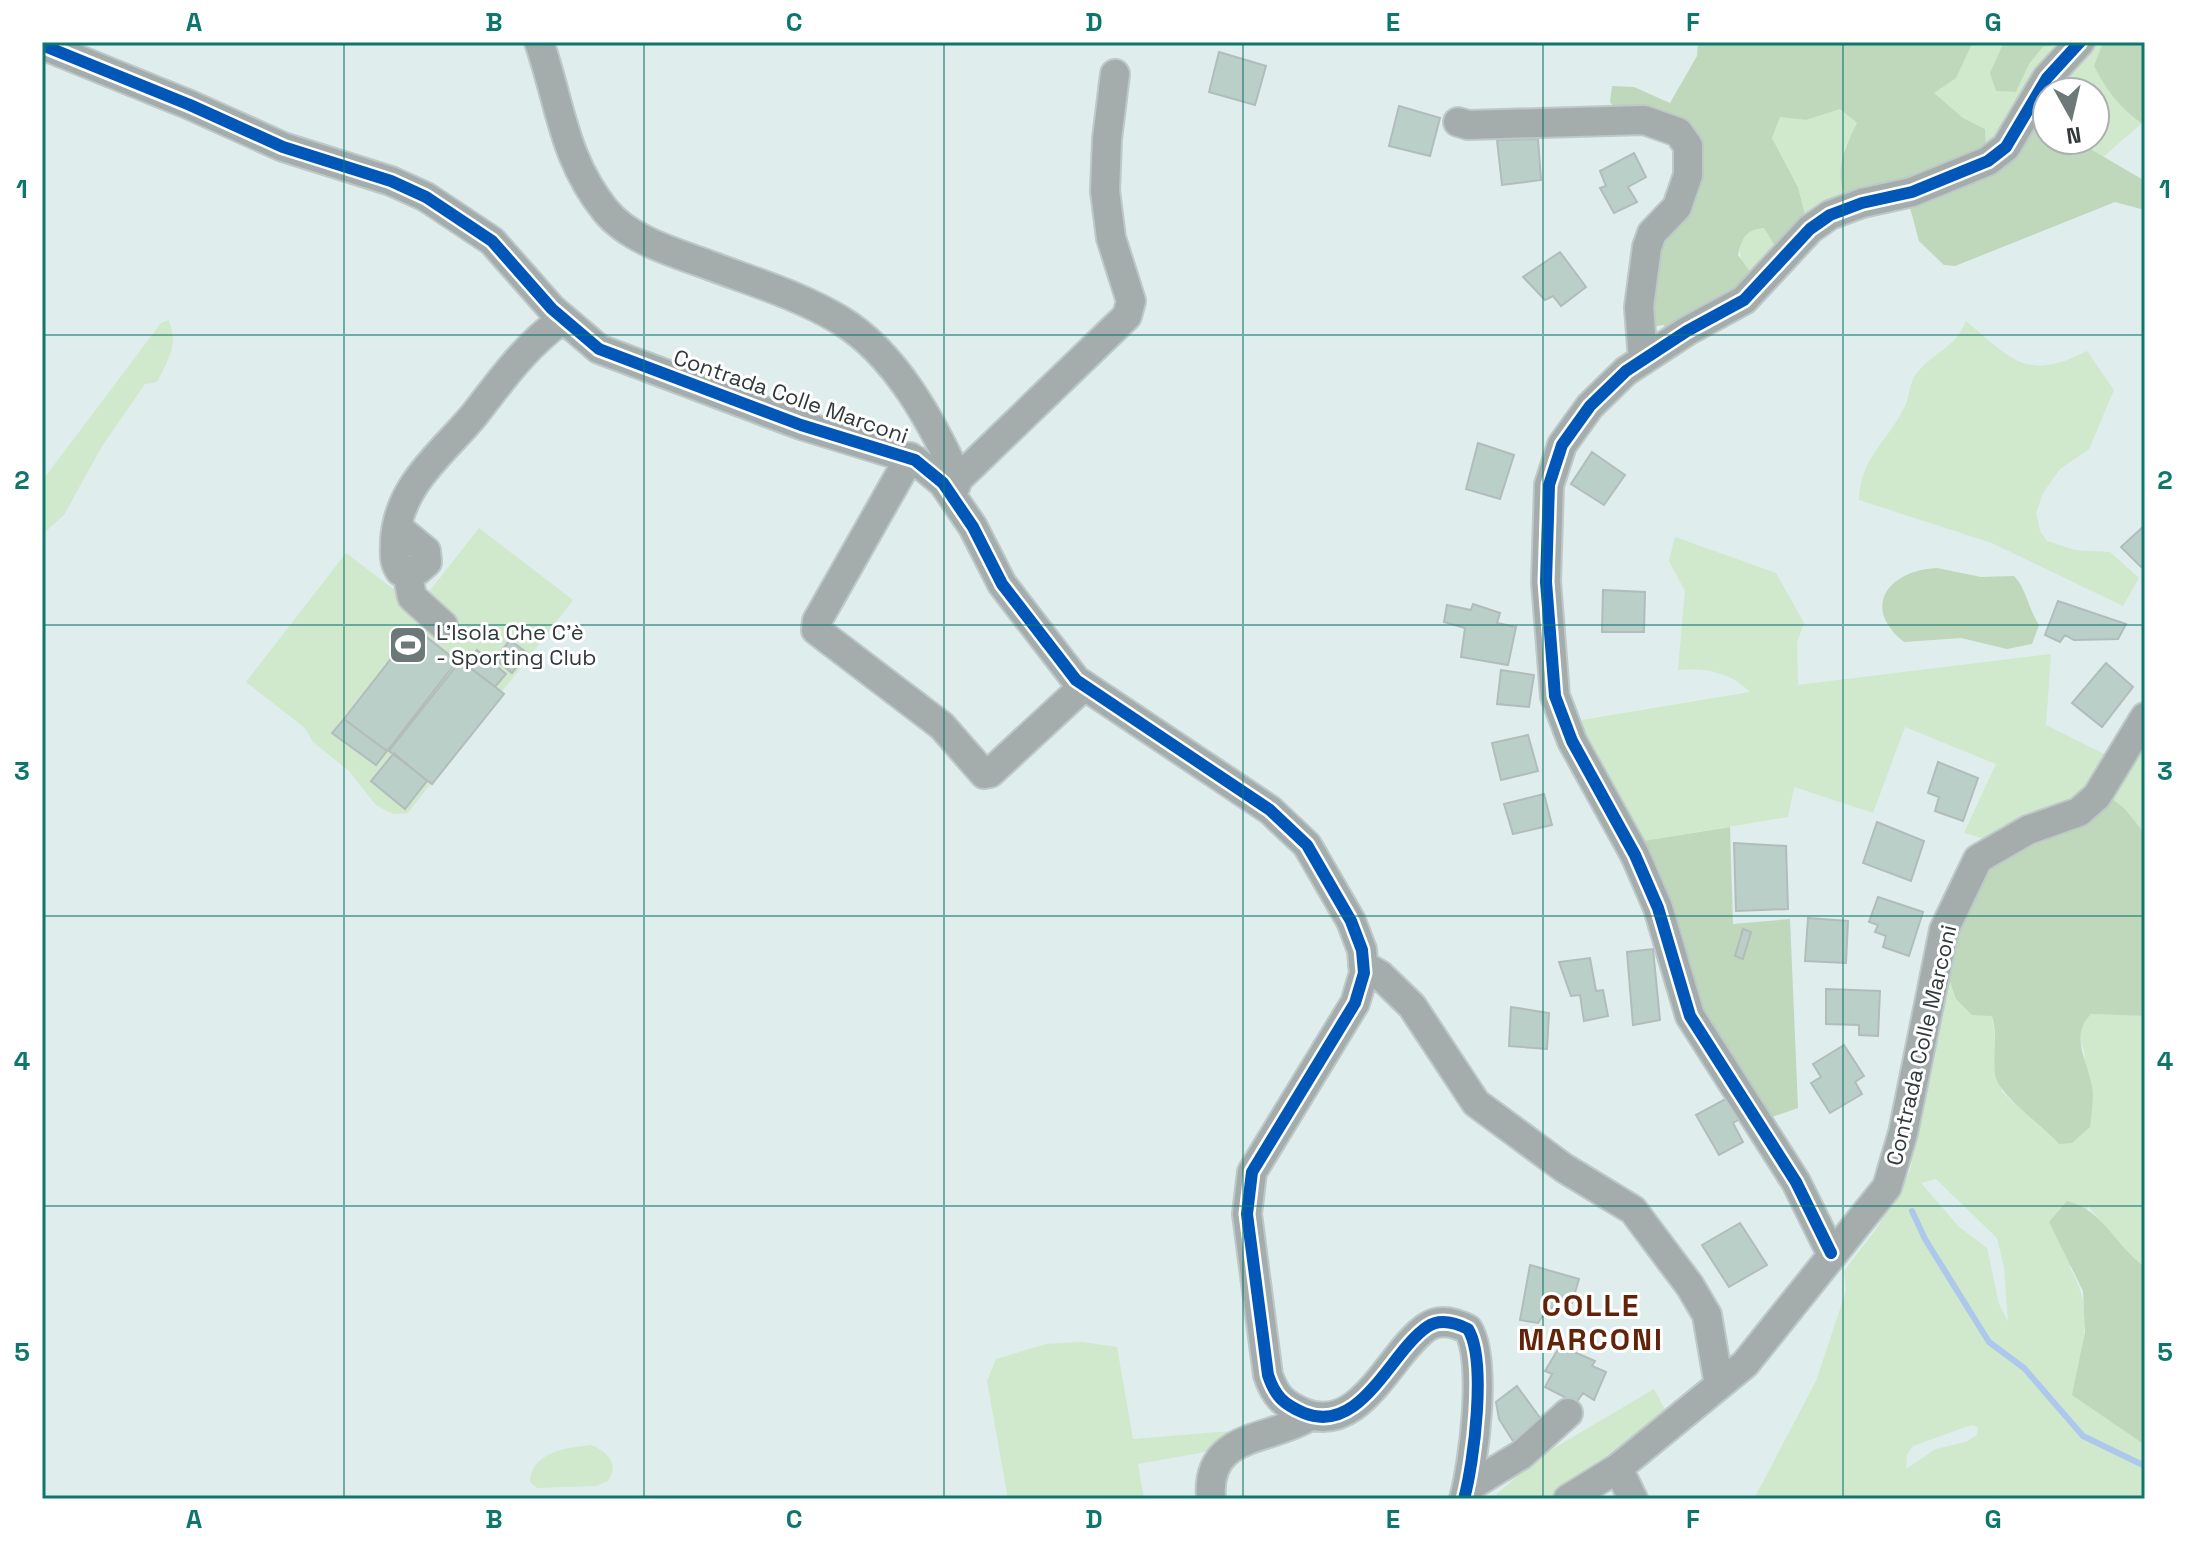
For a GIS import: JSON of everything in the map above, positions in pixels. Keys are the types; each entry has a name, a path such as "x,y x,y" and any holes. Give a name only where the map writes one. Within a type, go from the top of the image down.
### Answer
{"street":[{"path":"539,42 552,79 562,132 578,170 607,213 653,244 772,289 842,321 884,358 922,409 955,488 1127,316 1131,301 1111,238 1105,191 1115,74"},
{"path":"1831,1253 1796,1182 1690,1016 1658,908 1635,855 1572,741 1555,696 1546,582 1549,485 1562,445 1590,406 1643,360 1744,300 1810,229 1830,215 1862,203 1912,192 1988,161 2006,147 2047,78 2080,42"},
{"name":"Contrada Colle Marconi","path":"42,45 176,99 283,147 391,181 426,197 492,241 563,319 599,349 696,388 910,457 955,488 1002,584 1084,686 1261,803 1307,845 1351,921 1363,965 1355,1003 1252,1172 1247,1214 1268,1375 1275,1394 1283,1403 1310,1416"},
{"path":"1458,122 1468,125 1644,120 1678,132 1688,146 1688,175 1677,207 1652,233 1647,247 1641,272 1639,307 1643,360"},
{"path":"443,625 412,597 407,572 400,571 395,559 397,527 404,501 423,470 449,444 507,370 563,319"},
{"name":"Contrada Colle Marconi","path":"910,457 817,621 816,630 942,726 984,774 990,773 1084,686"},
{"name":"Contrada Colle Marconi","path":"1568,1499 1618,1468 1745,1364 1887,1187 1903,1133 1944,930 1978,859 2028,830 2079,812 2097,796 2145,717"},
{"path":"1363,965 1380,975 1412,1006 1476,1103 1564,1168 1633,1210 1690,1286 1707,1315 1719,1385"},
{"path":"1211,1499 1209,1480 1222,1453 1241,1442 1294,1426 1310,1416 1330,1416 1362,1400 1403,1350 1429,1325 1454,1323 1468,1329 1475,1340 1479,1360 1466,1494"},
{"path":"1466,1494 1521,1455 1568,1413"},
{"path":"1618,1468 1633,1499"}],"green space":[{"path":"1698,42 1973,42 1956,78 1934,93 1963,118 1985,129 1986,152 1938,175 1846,198 1841,169 1857,123 1840,109 1806,120 1780,117 1772,138 1798,187 1807,223 1780,254 1764,228 1749,233 1743,239 1738,255 1751,273 1752,285 1676,333 1663,325 1634,330 1635,294 1694,153 1620,115 1610,102 1612,86 1634,87 1670,103 1697,56"},
{"path":"1973,42 2004,42 1991,73 1996,91 2016,92 2029,64 2043,47 2070,42 2044,76 2031,76 2031,93 1986,152 1985,129 1963,118 1933,93 1956,77"},
{"path":"2004,42 2070,42 2043,47 2029,64 2016,92 1996,91 1990,73"},
{"path":"2094,42 2103,42 2094,66 2100,76 2064,76"},
{"path":"2103,42 2145,42 2145,125 2111,94 2111,76 2100,76 2094,66"},
{"path":"2111,93 2121,105 2142,123 2111,150"},
{"path":"1840,109 1857,123 1844,150 1846,198 1807,223 1798,186 1772,138 1780,117 1806,120"},
{"path":"2031,124 2031,156 2102,156 2145,181 2145,210 2115,202 1955,266 1944,265 1919,241 1909,204"},
{"path":"1765,228 1780,254 1752,285 1741,258 1741,242 1753,231"},
{"path":"168,320 172,344 157,382 145,384 102,446 64,515 44,533 42,481 161,323"},
{"path":"1966,321 2021,362 2049,365 2087,351 2114,390 2089,449 2060,469 2043,493 2036,513 2040,531 2047,541 2075,550 2110,552 2139,578 2123,606 1992,543 1859,500 1864,473 1904,408 1914,378 1956,338"},
{"name":"L'Isola Che C'è - Sporting Club","path":"479,528 573,600 408,813 393,814 376,805 349,771 313,742 305,728 246,682 346,553 417,607"},
{"path":"1675,537 1776,573 1804,623 1797,642 1798,685 2051,654 2046,725 2112,758 2088,794 1992,841 1964,833 1996,764 1905,727 1873,813 1794,787 1788,817 1631,843 1570,722 1750,692 1735,680 1717,673 1678,670 1685,591 1669,561"},
{"path":"1937,568 1981,577 2014,576 2039,625 2032,644 2007,649 1961,638 1904,642 1884,616 1882,604 1886,593 1905,575"},
{"path":"2145,748 2145,834 2125,809 2109,796 2138,751"},
{"path":"2109,796 2125,809 2145,834 2145,1016 2091,1014 2084,1023 2082,1052 2093,1094 2090,1127 2072,1143 2059,1144 2012,1100 1998,1082 1992,1016 1972,1015 1956,999 1947,973 1952,940 1979,878 2013,847"},
{"path":"1730,827 1733,924 1790,919 1798,1108 1772,1117 1729,1049 1718,1057 1631,843"},
{"path":"1947,973 1992,1016 2002,1092 2059,1144 2082,1075 2085,1057 2080,1029 2084,1022 2091,1014 2145,1016 2145,1267 2134,1259 2088,1206 2070,1268 2083,1302 2084,1336 2080,1361 2114,1422 2145,1445 2145,1499 1754,1499 1816,1381 1846,1291 1844,1271 1877,1228 1910,1171","holes":["1936,1179 1997,1238 2004,1267 2008,1322 1999,1304 1987,1248 1959,1227 1921,1183","1971,1425 1978,1427 1977,1435 1966,1442 1936,1449 1906,1469 1907,1454 1913,1446"]},
{"path":"2067,1201 2091,1212 2145,1267 2145,1445 2072,1395 2085,1332 2083,1291 2049,1222"},
{"path":"1082,1342 1117,1347 1133,1439 1256,1429 1211,1451 1138,1464 1144,1499 1008,1499 987,1381 996,1359 1046,1344"},
{"path":"1654,1389 1669,1417 1554,1499 1491,1499 1539,1457"},
{"path":"591,1445 610,1459 613,1469 608,1481 596,1486 537,1488 530,1482 536,1464 543,1458 561,1450"}],"building":[{"path":"1219,52 1266,66 1255,105 1209,92"},
{"path":"1399,106 1440,118 1430,156 1389,146"},
{"path":"1538,139 1541,180 1502,185 1497,140"},
{"path":"1634,153 1646,177 1628,187 1637,202 1614,213 1600,188 1606,186 1600,171"},
{"path":"1560,252 1586,287 1561,306 1553,296 1545,300 1523,277"},
{"path":"1478,443 1514,455 1500,499 1466,489"},
{"path":"1592,452 1625,475 1604,505 1571,484"},
{"path":"2145,525 2145,566 2141,567 2121,547"},
{"path":"1603,590 1645,592 1644,632 1602,632"},
{"path":"2058,601 2126,624 2118,639 2074,640 2065,635 2060,642 2045,635"},
{"path":"1473,604 1500,613 1497,623 1516,627 1508,665 1461,657 1465,628 1444,622 1447,605 1471,610"},
{"path":"415,628 457,661 387,751 344,719"},
{"path":"510,640 527,653 512,673 495,659"},
{"path":"477,650 506,674 495,687 465,664"},
{"path":"461,660 504,694 432,784 389,751"},
{"path":"2106,663 2133,687 2102,727 2072,703"},
{"path":"1501,670 1534,675 1529,707 1497,704"},
{"path":"344,719 387,751 376,765 332,733"},
{"path":"1528,735 1538,771 1501,780 1492,743"},
{"path":"394,753 427,781 405,809 371,781"},
{"path":"1938,762 1978,778 1963,821 1935,811 1939,797 1928,793"},
{"path":"1544,794 1552,825 1513,834 1504,804"},
{"path":"1877,822 1924,841 1911,881 1863,863"},
{"path":"1734,843 1786,846 1788,909 1736,911"},
{"path":"1878,897 1923,912 1909,956 1883,947 1886,936 1875,932 1878,925 1869,922"},
{"path":"1808,918 1848,921 1846,963 1805,961"},
{"path":"1743,929 1751,932 1743,959 1735,956"},
{"path":"1653,949 1660,1020 1633,1025 1627,952"},
{"path":"1590,958 1596,991 1603,990 1608,1016 1584,1021 1580,995 1571,996 1559,962"},
{"path":"1826,989 1880,991 1878,1036 1859,1035 1859,1025 1826,1024"},
{"path":"1511,1007 1549,1013 1547,1049 1509,1046"},
{"path":"1844,1045 1864,1076 1855,1082 1862,1094 1830,1113 1811,1083 1821,1077 1813,1064"},
{"path":"1731,1096 1743,1117 1733,1123 1743,1142 1719,1155 1696,1115"},
{"path":"1740,1223 1767,1265 1729,1287 1702,1245"},
{"path":"1530,1265 1579,1279 1572,1303 1563,1302 1546,1311 1538,1323 1520,1320"},
{"path":"1560,1346 1595,1361 1592,1366 1606,1372 1594,1400 1583,1393 1576,1403 1545,1387 1552,1374 1545,1371"},
{"path":"1517,1386 1543,1422 1513,1441 1499,1419 1496,1402"}],"waterway":[{"path":"1912,1211 1925,1239 1989,1342 2024,1368 2083,1436 2145,1466"}],"cycle path":[{"path":"1831,1253 1796,1182 1690,1016 1658,908 1635,855 1572,741 1555,696 1546,582 1549,485 1562,445 1590,406 1626,371 1687,331 1744,300 1810,229 1830,215 1862,203 1912,192 1988,161 2006,147 2047,78 2080,42"},
{"path":"42,45 190,105 283,147 391,181 426,197 492,241 552,309 599,349 801,425 915,460 943,483 973,527 1002,584 1076,680 1270,810 1307,845 1351,921 1362,950 1364,973 1355,1003 1252,1172 1247,1214 1268,1375 1277,1394 1290,1406 1324,1417 1342,1413 1373,1388 1413,1339 1427,1327 1443,1322 1468,1329 1474,1344 1478,1387 1475,1437 1464,1499"}],"place":[{"name":"L'Isola Che C'è - Sporting Club","path":"408,645"}],"district":[{"name":"COLLE MARCONI","path":"1591,1323"}]}
